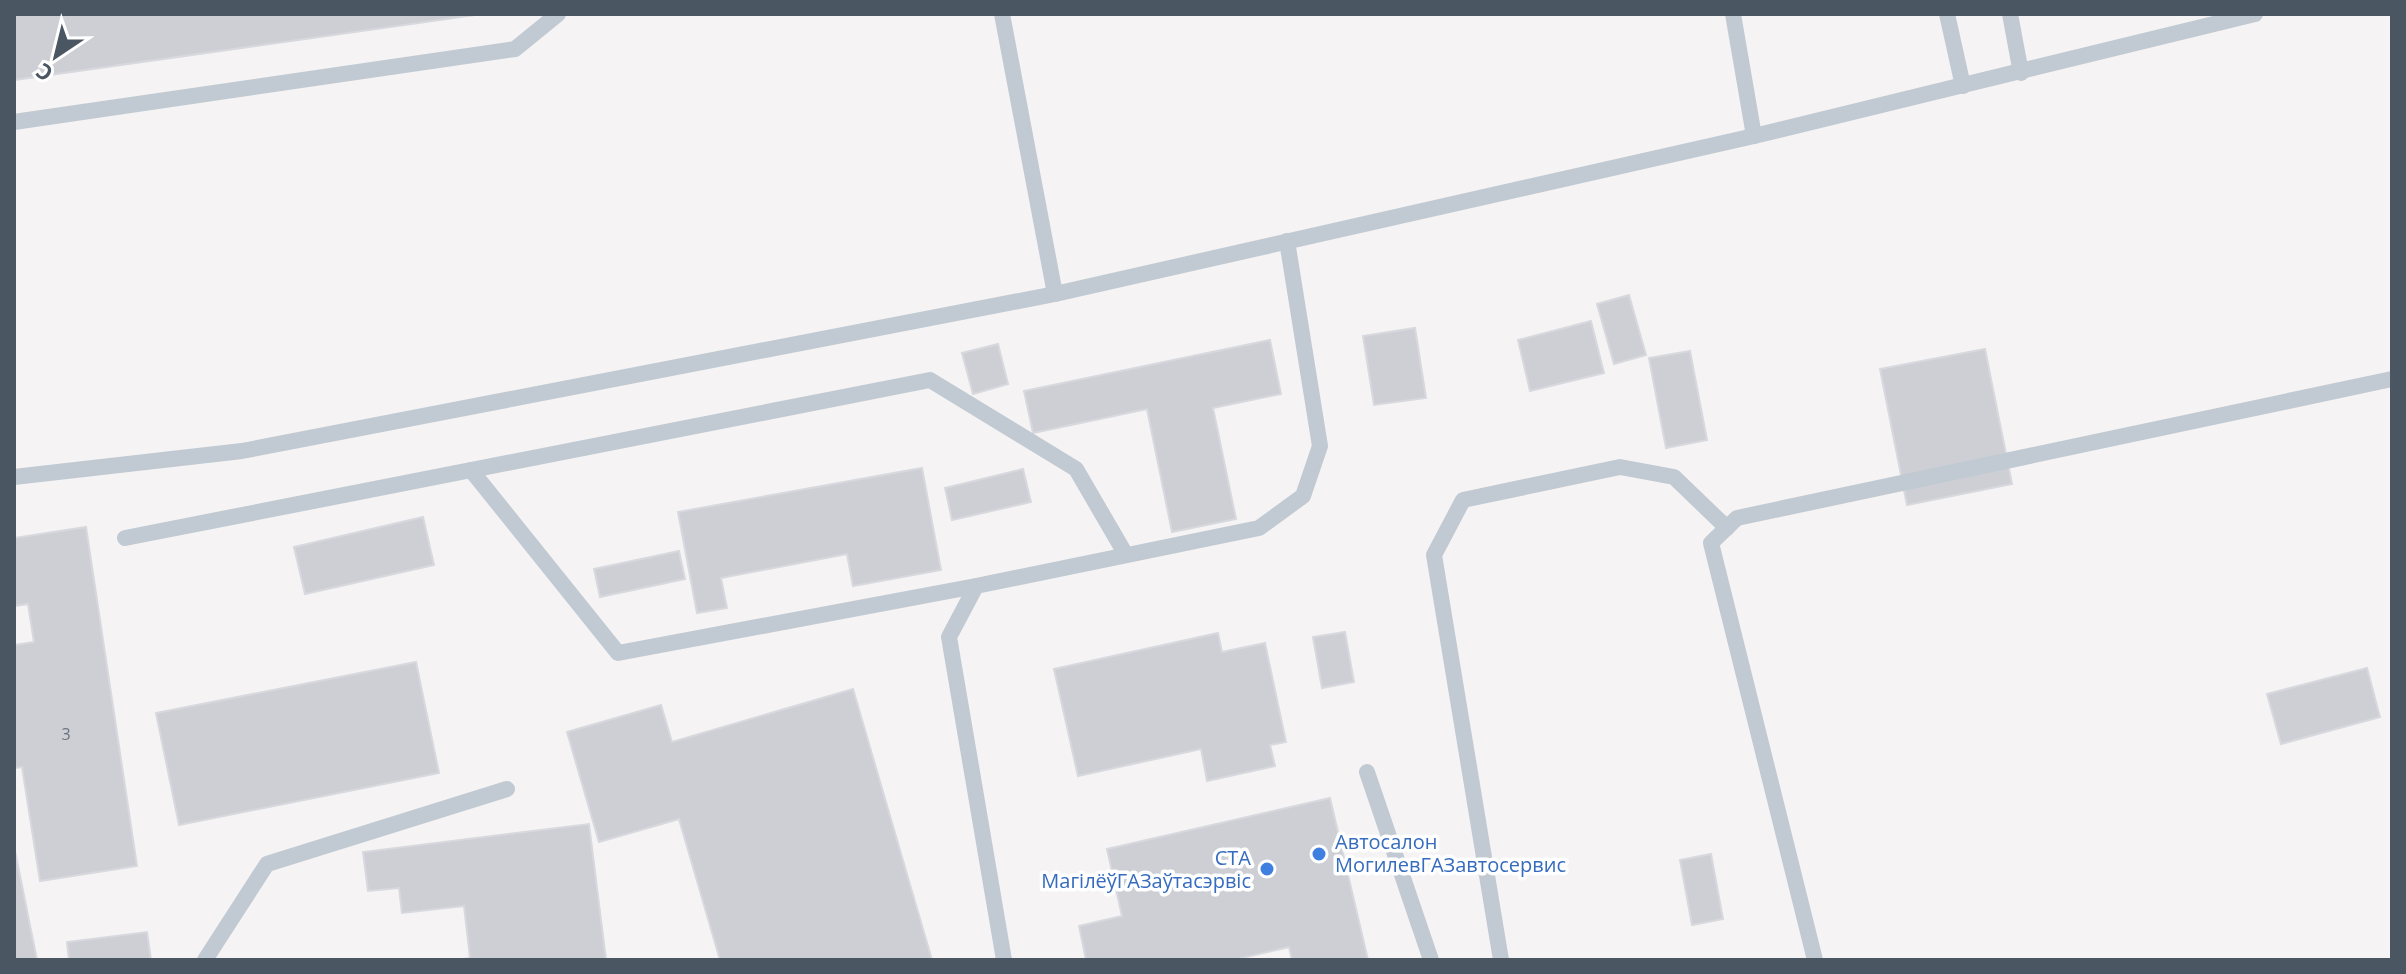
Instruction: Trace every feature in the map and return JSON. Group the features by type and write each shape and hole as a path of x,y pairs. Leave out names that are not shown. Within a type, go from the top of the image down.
{"lane":[{"path":"14,122 515,49 558,14"},
{"path":"1002,14 1055,294"},
{"path":"1733,14 1754,136"},
{"path":"1947,14 1963,86"},
{"path":"2010,14 2021,73"},
{"path":"2188,14 2199,29"},
{"path":"14,477 242,451 1055,294 1754,136 2255,14"},
{"path":"471,470 618,653 976,586 1259,528 1303,496 1320,446 1287,241"},
{"path":"1815,960 1711,543 1737,518 2392,379"},
{"path":"125,538 930,380 1076,469 1126,555"},
{"path":"1501,960 1434,555 1463,500 1620,467 1674,477 1727,528"},
{"path":"976,586 949,637 1004,960"},
{"path":"1367,772 1431,960"},
{"path":"205,960 267,864 507,789"}],"building":[{"path":"14,14 482,14 14,80"},
{"path":"1629,295 1646,355 1614,364 1597,304"},
{"path":"1591,321 1604,373 1530,391 1518,340"},
{"path":"1415,328 1426,398 1374,405 1363,336"},
{"path":"1270,340 1281,394 1213,408 1236,519 1172,532 1147,409 1033,433 1024,391"},
{"path":"998,344 1008,384 973,394 962,353"},
{"path":"1985,349 2012,484 1907,505 1880,369"},
{"path":"1690,351 1707,440 1666,448 1649,358"},
{"path":"922,468 941,570 853,586 847,554 721,578 727,608 697,613 678,512"},
{"path":"1023,469 1031,502 952,520 945,488"},
{"path":"423,517 434,565 305,594 294,547"},
{"path":"86,527 137,866 40,881 22,767 14,768 14,645 34,642 28,604 14,606 14,538"},
{"path":"679,551 685,579 600,597 594,569"},
{"path":"1345,632 1354,682 1322,688 1313,637"},
{"path":"1218,633 1222,652 1265,643 1286,742 1270,745 1275,766 1207,781 1201,749 1078,776 1054,669"},
{"path":"416,662 439,773 179,825 156,713"},
{"path":"2367,668 2380,717 2281,744 2267,694"},
{"path":"853,689 932,960 720,960 679,819 599,842 567,732 661,705 672,742"},
{"path":"1330,798 1368,960 1292,960 1289,947 1233,960 1086,960 1079,926 1122,916 1107,849"},
{"path":"589,824 606,960 458,960 470,958 464,906 402,913 399,888 368,891 363,852"},
{"path":"14,846 37,960 14,960"},
{"path":"1711,854 1723,919 1692,925 1680,860"},
{"path":"147,932 151,960 69,960 67,942"}],"place":[{"name":"Автосалон МогилевГАЗавтосервис","path":"1319,854"},
{"name":"СТА МагілёўГАЗаўтасэрвіс","path":"1267,869"}]}
